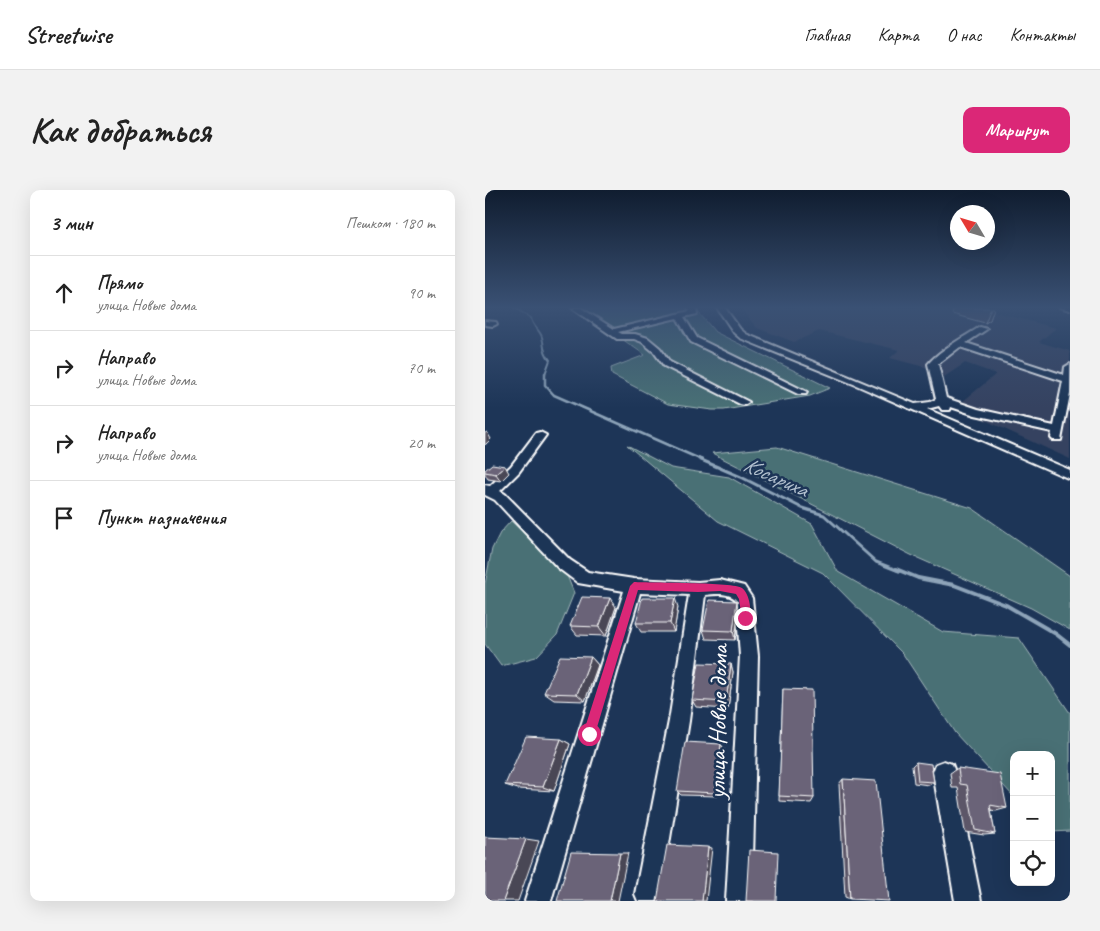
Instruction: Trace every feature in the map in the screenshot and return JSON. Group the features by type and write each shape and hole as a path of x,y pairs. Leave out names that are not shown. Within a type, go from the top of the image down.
{"street":[{"path":"646,341 657,350 667,364 745,402"},
{"path":"696,341 803,392"},
{"path":"756,341 859,383 1070,475"},
{"path":"958,426 941,400 933,364 964,341"},
{"path":"959,344 1067,379"},
{"path":"941,400 975,412 1058,434 1070,367"},
{"path":"913,408 933,405 941,400"},
{"path":"488,490 515,469 539,435"},
{"name":"улица Новые дома","path":"488,490 501,497 564,564 584,578 634,586 698,589 720,587 739,591 744,598 749,656 739,901"},
{"path":"538,901 634,586"},
{"path":"648,894 679,721 698,589"},
{"path":"944,772 968,901"}],"shaded area":[{"path":"862,341 1040,341 1070,351 1070,459 956,407 996,374 965,363 944,377 929,376 928,368 890,358 899,350"}],"green space":[{"path":"625,341 734,341 830,388 810,396 724,410 668,404 612,375 611,368 645,355"},
{"path":"627,445 671,468 729,477 812,524 838,572 943,632 1019,638 1070,713 1070,831 1055,832 1055,751 1010,751 1010,793 955,733 903,654 823,573 718,521"},
{"path":"777,447 972,508 1070,576 1070,630 1031,608 911,555 712,453"},
{"path":"511,521 566,573 574,593 557,635 536,657 501,666 485,644 485,584 492,549 500,533"}],"building":[{"path":"492,464 505,466 496,474 485,472"},
{"path":"582,597 610,598 599,627 570,626"},
{"path":"642,598 675,598 670,623 636,623"},
{"path":"709,600 737,601 733,631 703,630"},
{"path":"560,656 591,657 577,694 544,693"},
{"path":"699,663 731,664 726,702 692,700"},
{"path":"783,689 812,690 814,798 779,796"},
{"path":"526,737 561,739 543,787 505,785"},
{"path":"685,742 721,744 715,793 677,791"},
{"path":"916,762 931,764 934,782 918,781"},
{"path":"958,768 1000,774 1007,808 990,805 995,834 975,830 967,785 960,784"},
{"path":"843,779 876,781 889,901 850,899"},
{"path":"485,837 526,839 503,901 485,901"},
{"path":"667,845 708,847 702,901 657,901"},
{"path":"749,850 778,852 776,901 746,901"},
{"path":"571,852 620,853 610,901 557,901"}],"waterway":[{"name":"Косариха","path":"543,341 545,352 550,360 545,374"},
{"name":"Косариха","path":"545,374 545,385 554,395 702,460"},
{"name":"Косариха","path":"699,459 741,477 802,508 824,515 876,562 899,571"},
{"name":"Косариха","path":"896,569 918,578 954,585 1006,605 1056,634 1070,645"}],"route":[{"path":"589,734 634,586 698,589 720,587 739,591 744,598 745,618"}]}
